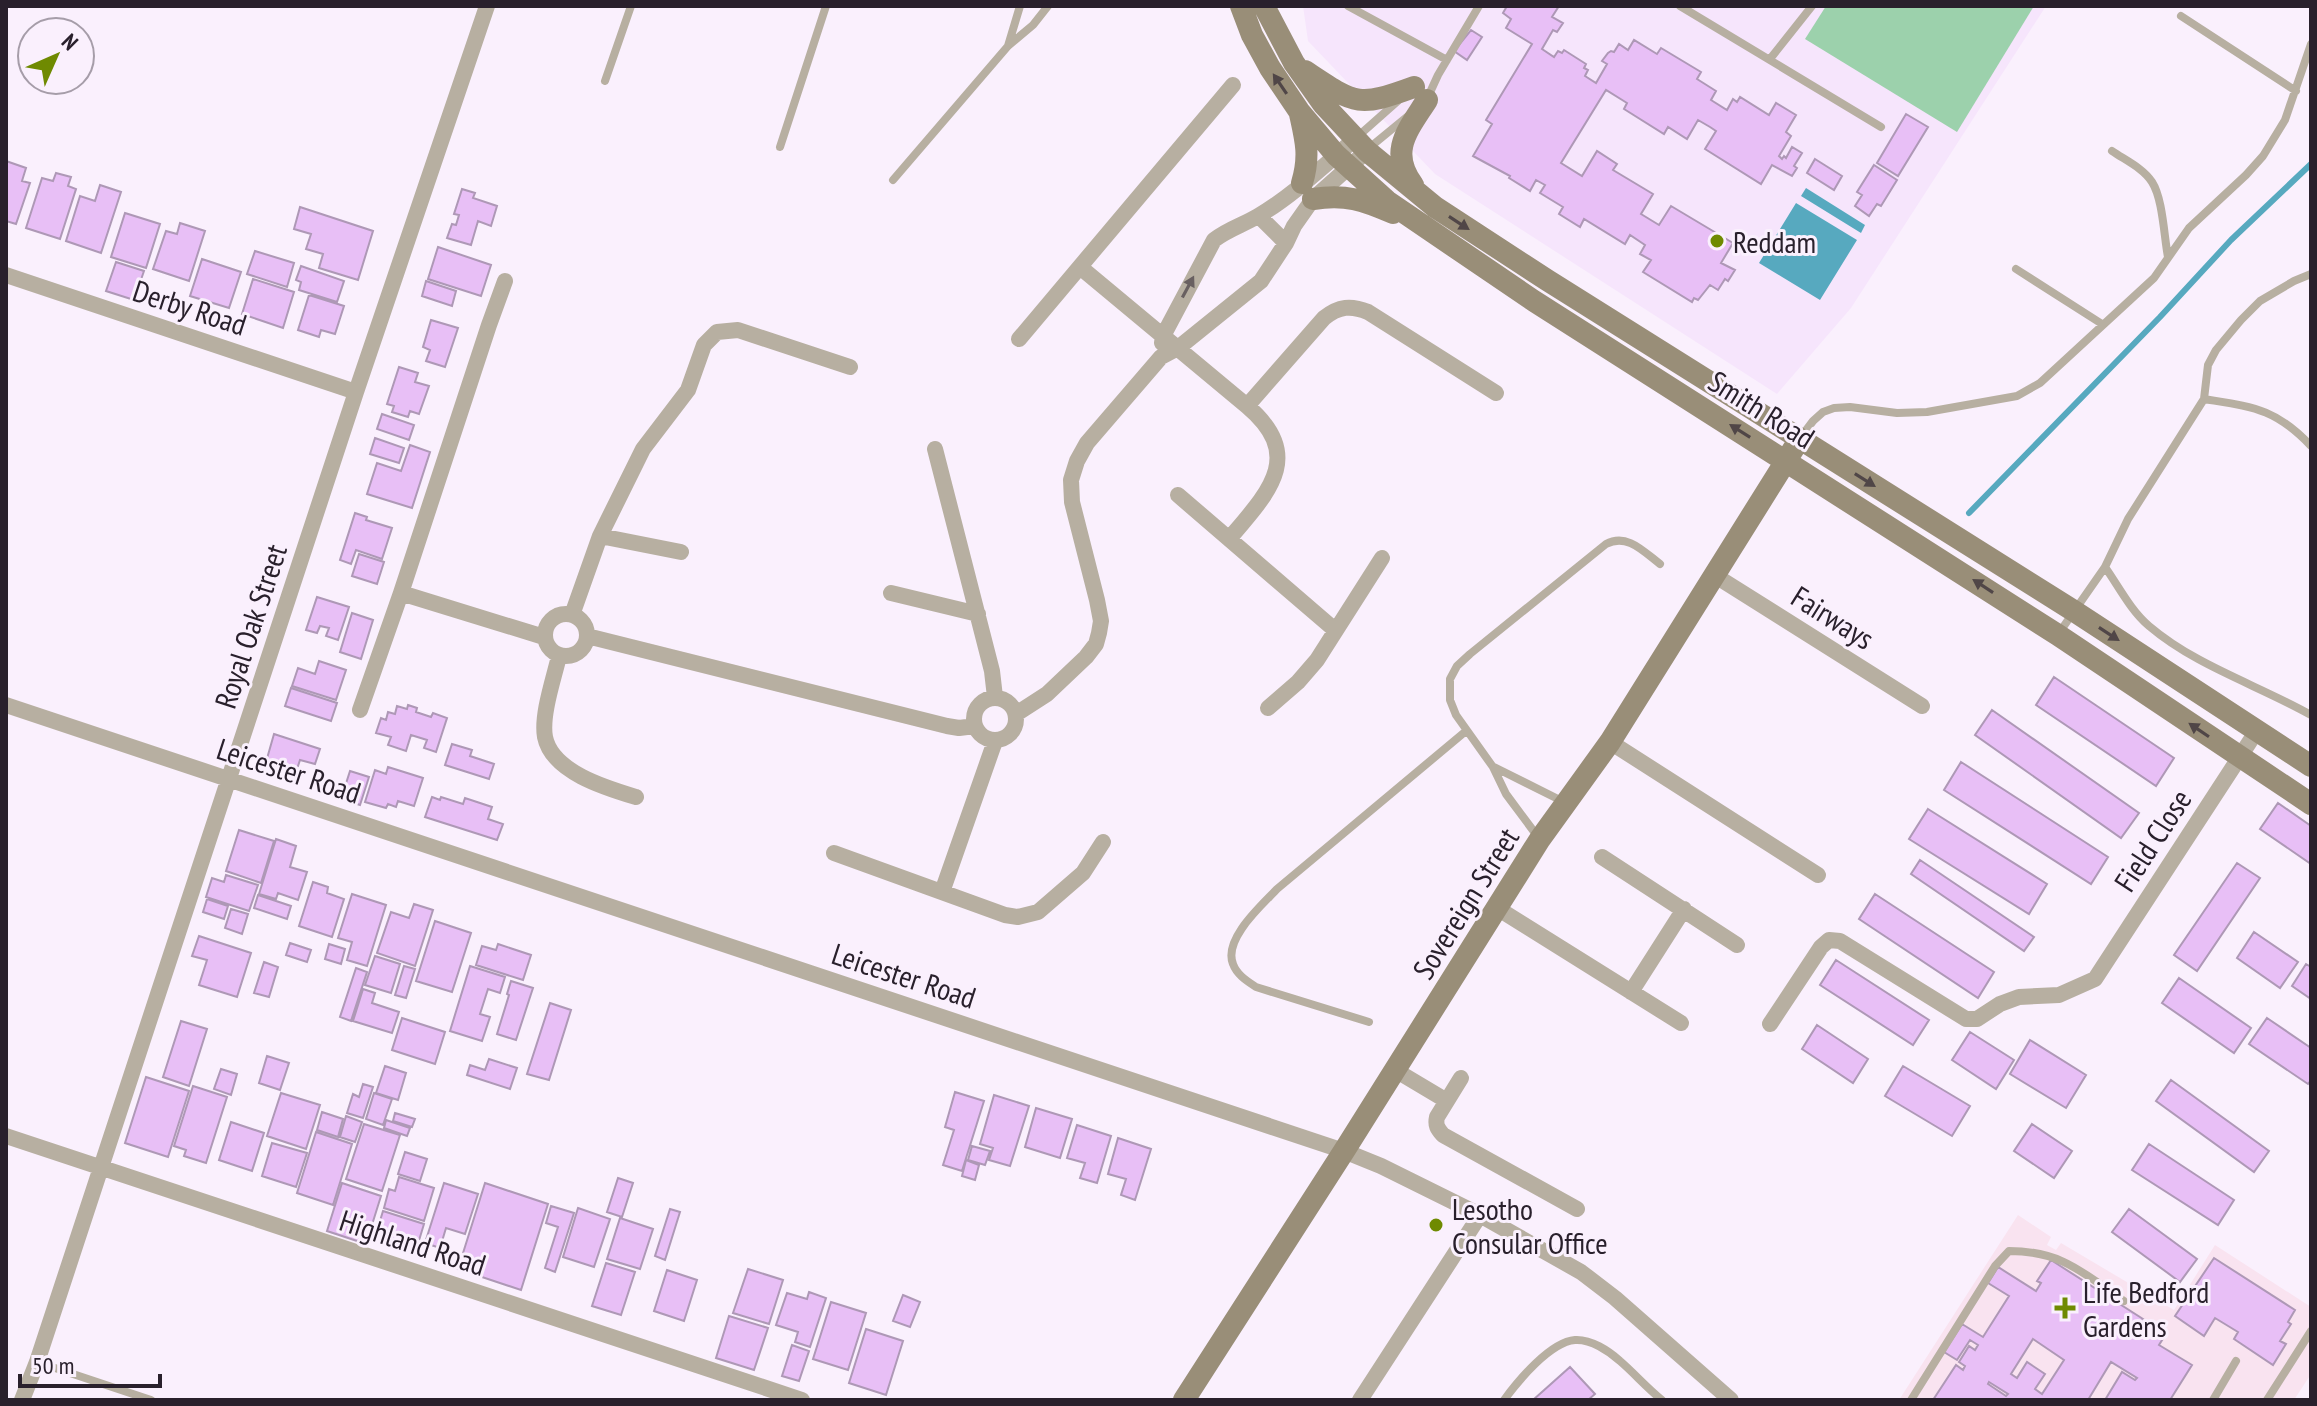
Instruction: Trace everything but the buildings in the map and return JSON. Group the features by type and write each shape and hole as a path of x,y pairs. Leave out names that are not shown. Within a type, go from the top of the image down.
{"main road":[{"name":"Smith Road","path":"1241,6 1270,68 1299,111 1342,161 1419,225 2058,635 2311,804"},
{"name":"Smith Road","path":"1264,6 1294,63 1323,104 1361,145 1422,197 1547,280 2074,611 2311,766"},
{"path":"1294,63 1347,97 1358,100 1371,101 1420,93 1400,148 1403,168 1422,197"},
{"path":"1299,111 1308,149 1308,191 1367,202 1419,225"},
{"name":"Sovereign Street","path":"1184,1400 1540,839 1610,742 1799,439"}],"street":[{"name":"Royal Oak Street","path":"22,1400 487,6"},
{"path":"1019,339 1233,85"},
{"path":"1161,357 1163,336 1214,240 1224,232 1308,191 1361,145"},
{"path":"1016,714 1047,694 1096,644 1101,621 1072,502 1071,480 1087,443 1161,357 1178,348 1252,291 1272,267 1286,243 1308,191"},
{"path":"1259,216 1286,243"},
{"path":"1080,267 1267,426 1276,443 1278,459 1271,486 1229,539"},
{"name":"Derby Road","path":"6,275 356,392"},
{"path":"360,710 505,281"},
{"path":"1247,406 1324,318 1334,310 1345,307 1368,312 1496,393"},
{"path":"572,615 600,536 643,449 688,390 704,345 717,332 738,330 850,367"},
{"path":"935,449 992,671 995,697"},
{"path":"1178,495 1335,630"},
{"path":"600,536 681,552"},
{"path":"1268,708 1308,671 1382,558"},
{"name":"Fairways","path":"1714,575 1922,706"},
{"path":"401,593 544,637 552,652 559,656 569,657 578,653 585,646 587,636 584,623 564,614 549,621 544,637"},
{"path":"891,593 978,614"},
{"path":"587,636 947,726 975,726"},
{"path":"559,656 546,717 544,734 548,747 567,767 582,776 603,787 636,797"},
{"path":"995,697 1012,705 1017,724 1005,739 995,741 979,734 974,716 977,707 995,697"},
{"name":"Leicester Road","path":"6,705 1344,1151 1480,1215 1598,1284 1731,1400"},
{"name":"Field Close","path":"1770,1024 1821,947 1829,940 1840,941 1966,1019 1977,1019 2000,1004 2019,997 2059,995 2095,979 2256,732"},
{"path":"942,892 995,741"},
{"path":"1610,742 1818,875"},
{"path":"834,853 1018,917 1038,912 1083,873 1103,842"},
{"path":"1602,857 1737,945"},
{"path":"1497,908 1681,1023"},
{"path":"1631,992 1684,909"},
{"path":"1395,1070 1447,1101"},
{"path":"1461,1078 1436,1123 1443,1135 1577,1209"},
{"name":"Highland Road","path":"6,1136 802,1400"},
{"path":"1360,1400 1480,1215"}],"lane":[{"path":"605,81 631,6"},
{"path":"780,147 826,6"},
{"path":"1008,46 1020,6"},
{"path":"893,180 1008,46 1033,25 1048,6"},
{"path":"1348,6 1447,60"},
{"path":"1361,145 1438,75 1479,6"},
{"path":"1680,6 1881,127"},
{"path":"1770,59 1812,6"},
{"path":"2181,16 2296,91"},
{"path":"1799,439 1823,412 1834,408 1915,413 2017,396 2033,388 2154,278 2189,228 2263,156 2281,130 2311,44"},
{"path":"1361,145 1438,75"},
{"path":"2112,151 2151,181 2157,193 2168,258"},
{"path":"2016,269 2102,324"},
{"path":"2058,635 2105,567 2128,519 2204,399 2208,365 2216,350 2260,301 2311,274"},
{"path":"2204,399 2275,415 2311,446"},
{"path":"1540,839 1506,794 1493,767 1456,715 1448,687 1453,672 1470,654 1596,550 1614,540 1629,542 1660,564"},
{"path":"2105,567 2136,613 2150,627 2201,661 2311,715"},
{"path":"1369,1022 1256,987 1242,978 1233,964 1232,950 1238,934 1277,889 1466,731"},
{"path":"1493,767 1566,803"},
{"path":"1911,1400 1995,1266 2009,1251 2054,1256 2124,1301"},
{"path":"2267,1400 2311,1331"},
{"path":"1504,1400 1524,1373 1553,1349 1575,1340 1595,1344 1618,1359 1662,1400"},
{"path":"2213,1400 2236,1361"},
{"path":"37,1362 151,1400"}],"shaded area":[{"name":"Reddam","path":"1303,6 2046,6 1851,308 1777,394 1435,174 1308,41"},
{"name":"Life Bedford Gardens","path":"2018,1215 2051,1237 2047,1245 2056,1250 2061,1243 2174,1310 2215,1245 2311,1307 2311,1374 2294,1400 1899,1400"}],"green space":[{"path":"1826,6 2034,6 1957,132 1805,39"}],"water":[{"path":"1806,188 1865,225 1861,233 1801,196"},
{"path":"1796,203 1857,240 1820,300 1759,263"}],"waterway":[{"path":"1969,513 2231,240 2311,164"}],"place":[{"name":"Reddam","path":"1717,241"},
{"name":"Lesotho Consular Office","path":"1436,1225"},
{"name":"Life Bedford Gardens","path":"2065,1308"}]}
